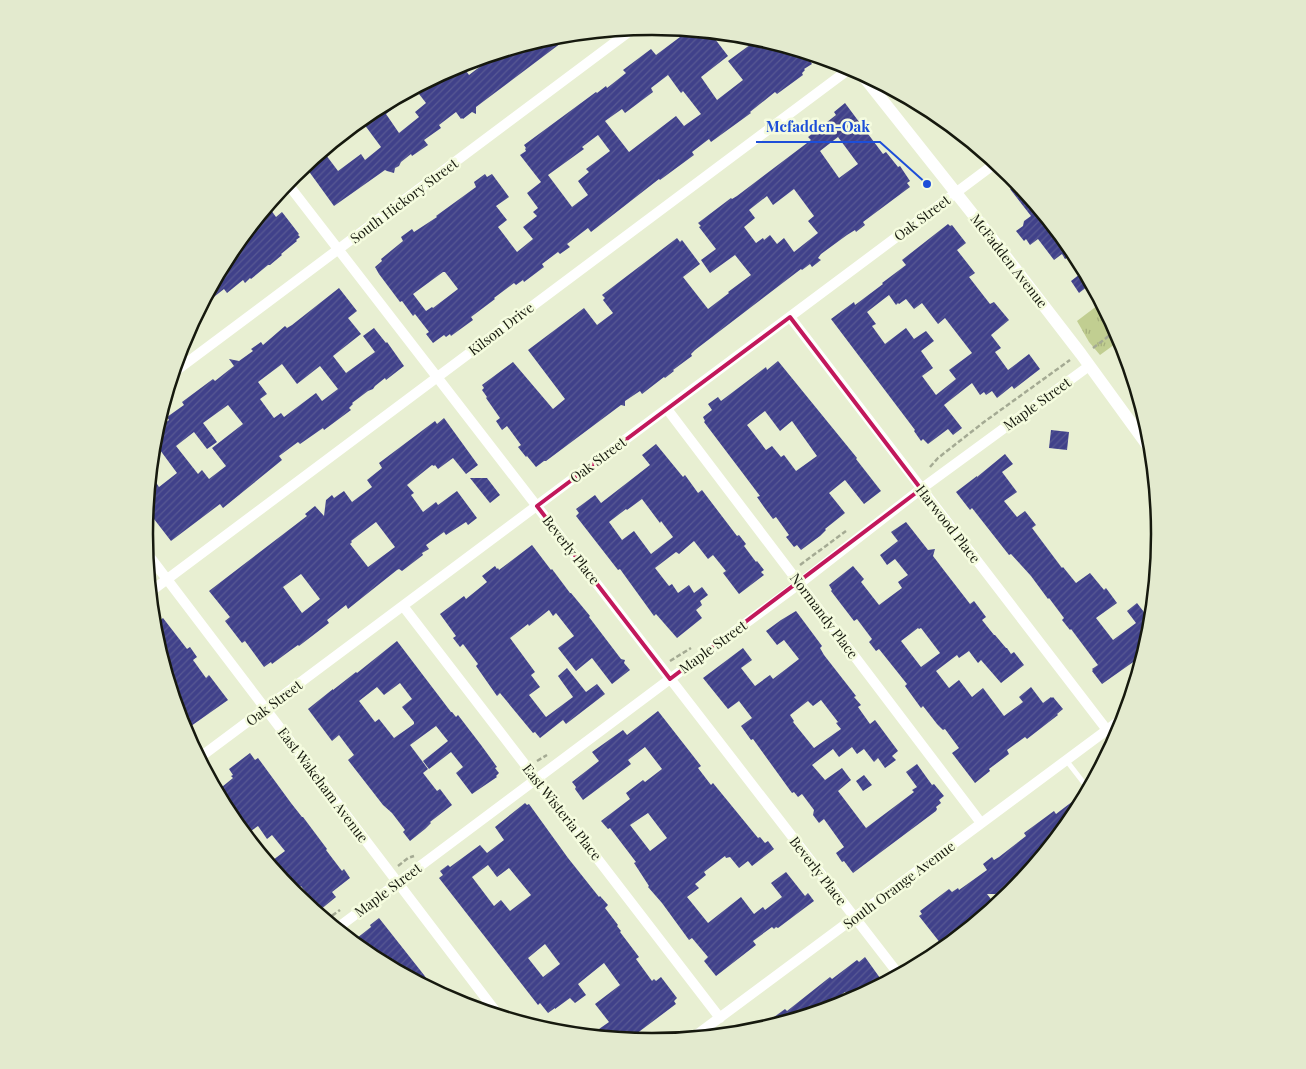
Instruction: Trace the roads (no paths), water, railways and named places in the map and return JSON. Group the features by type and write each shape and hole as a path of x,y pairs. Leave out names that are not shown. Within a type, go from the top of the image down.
{"street":[{"name":"South Hickory Street","path":"183,365 623,36"},
{"name":"Kilson Drive","path":"157,587 844,73"},
{"name":"McFadden Avenue","path":"871,85 1089,366 1141,430"},
{"name":"Oak Street","path":"205,754 990,167"},
{"name":"Beverly Place","path":"292,189 896,971"},
{"name":"Harwood Place","path":"790,317 1107,730"},
{"name":"Maple Street","path":"342,925 799,584 921,489 1089,366"},
{"name":"Normandy Place","path":"667,409 981,824"},
{"name":"East Wakeham Avenue","path":"155,564 493,1007"},
{"name":"East Wisteria Place","path":"403,606 720,1018"},
{"name":"South Orange Avenue","path":"701,1032 1115,724"}],"lane":[{"path":"1066,760 1085,785"}],"place":[{"name":"Mcfadden-Oak","path":"927,184"}]}
